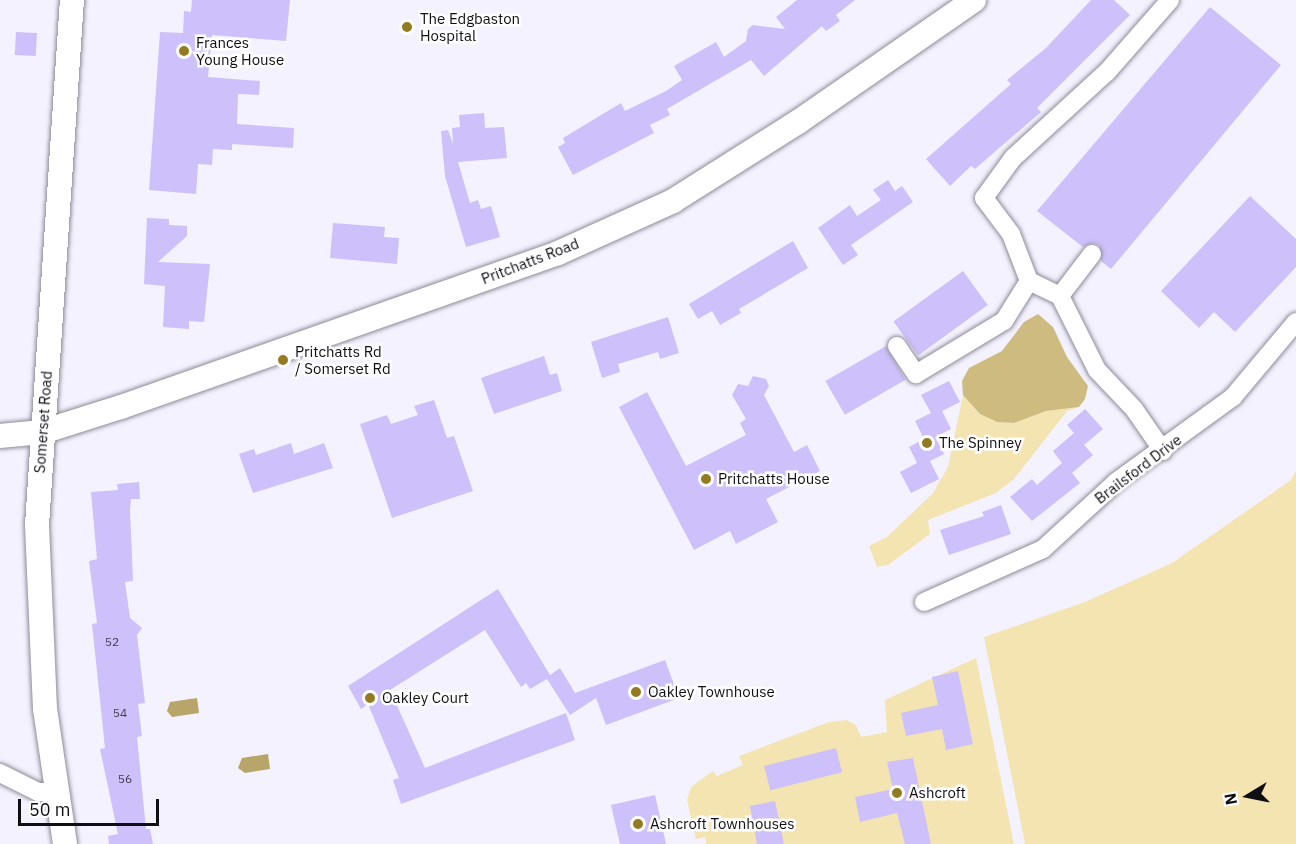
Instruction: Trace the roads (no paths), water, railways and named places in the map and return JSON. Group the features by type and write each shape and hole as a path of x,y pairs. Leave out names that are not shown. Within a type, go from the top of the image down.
{"street":[{"name":"Somerset Road","path":"66,844 45,709 37,525 72,0"},
{"name":"Pritchatts Road","path":"0,436 42,432 558,253 673,201 798,122 974,0"},
{"path":"1163,451 1134,410 1097,370 1060,296 1029,281 1011,234 984,198 1013,158 1100,79 1170,0"},
{"path":"1060,296 1092,254"},
{"path":"897,346 916,374 1005,321 1029,281"},
{"name":"Brailsford Drive","path":"924,602 1043,549 1116,482 1163,451 1233,397 1296,321"},
{"path":"0,773 38,792 57,792"}],"place":[{"name":"The Edgbaston Hospital","path":"407,27"},
{"name":"Frances Young House","path":"184,51"},
{"name":"Pritchatts Rd / Somerset Rd","path":"283,360"},
{"name":"The Spinney","path":"927,443"},
{"name":"Pritchatts House","path":"706,479"},
{"name":"Oakley Townhouse","path":"636,692"},
{"name":"Oakley Court","path":"370,698"},
{"name":"Ashcroft","path":"897,793"},
{"name":"Ashcroft Townhouses","path":"638,824"}]}
